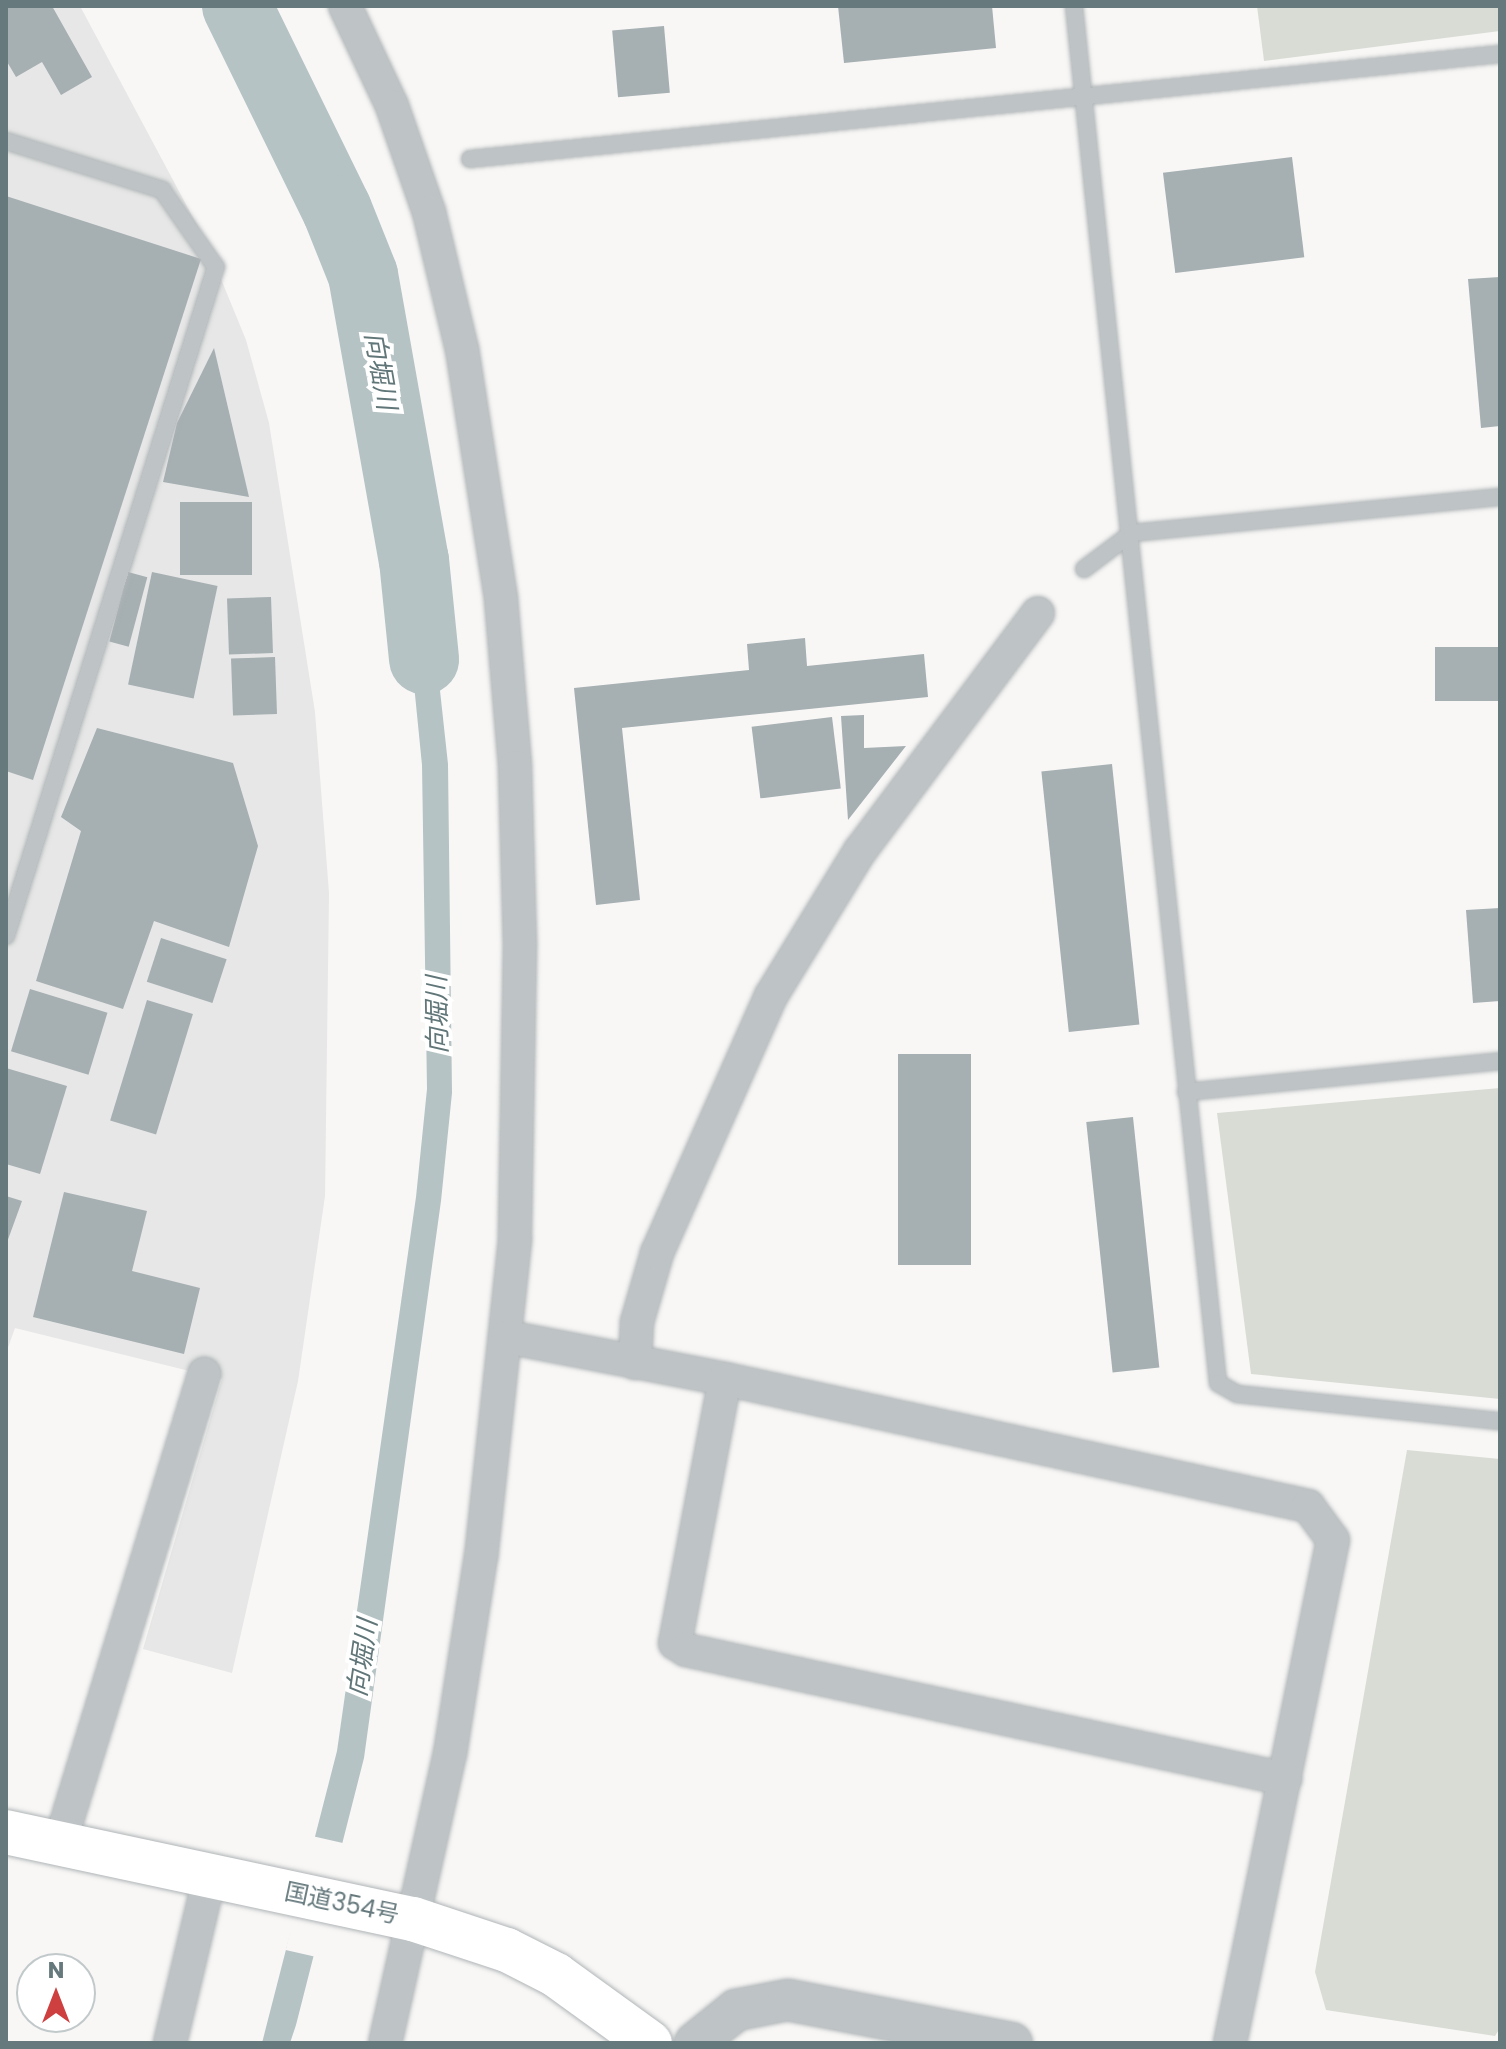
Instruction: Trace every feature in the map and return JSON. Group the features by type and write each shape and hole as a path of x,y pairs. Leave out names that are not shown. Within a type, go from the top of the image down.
{"highway":[{"name":"国道354号","path":"6,1832 396,1914 507,1950 556,1975 650,2043"}],"street":[{"path":"345,6 392,106 429,212 462,349 501,599 515,767 520,943 515,1240 507,1337 450,1753 396,1914 385,2043"},
{"path":"635,1363 637,1322 657,1253 771,996 860,851 1038,613"},
{"path":"507,1337 725,1379 1308,1506 1333,1540 1230,2043"},
{"path":"60,1843 204,1374"},
{"path":"725,1379 675,1643 686,1650 1285,1779"},
{"path":"170,2043 223,1878"},
{"path":"695,2043 736,2010 788,2000 1012,2043"}],"lane":[{"path":"1074,6 1132,533 1186,1092 1218,1383 1237,1394 1500,1421"},
{"path":"470,159 1500,54"},
{"path":"6,141 162,190 216,267 6,936"},
{"path":"1084,569 1132,533 1500,497"},
{"path":"1186,1092 1500,1061"}],"shaded area":[{"path":"6,6 80,6 205,240 246,340 269,423 315,712 329,893 325,1196 298,1381 232,1673 143,1649 222,1379 15,1328 6,1353"},
{"path":"1257,6 1500,6 1500,31 1264,61"},
{"path":"1500,1088 1500,1399 1251,1374 1217,1113"},
{"path":"1407,1450 1500,1459 1500,2028 1495,2036 1326,2010 1315,1972"}],"water":[{"path":"426,562 448,764 452,1093 441,1201 364,1758 290,2043 262,2043 337,1751 416,1197 427,1089 422,765 402,564"}],"pier":[{"path":"312,1836 346,1844 320,1958 286,1950"}],"building":[{"path":"6,6 52,6 92,77 61,95 42,62 16,77 6,60"},
{"path":"838,6 992,6 996,48 844,63"},
{"path":"664,26 670,93 618,97 612,31"},
{"path":"1292,157 1304,257 1175,273 1163,173"},
{"path":"6,196 201,259 33,780 6,771"},
{"path":"1500,277 1500,426 1481,428 1468,279"},
{"path":"214,348 249,497 163,482 177,423"},
{"path":"180,502 252,502 252,575 180,575"},
{"path":"128,572 147,577 129,647 109,642"},
{"path":"152,572 218,586 194,698 128,684"},
{"path":"271,597 273,653 229,655 227,599"},
{"path":"805,638 807,666 924,654 928,697 622,728 640,900 596,905 574,688 749,670 747,644"},
{"path":"1435,647 1500,647 1500,701 1435,701"},
{"path":"275,657 277,714 233,716 231,659"},
{"path":"864,715 864,748 906,746 848,820 841,716"},
{"path":"832,717 841,788 760,798 752,727"},
{"path":"97,728 233,763 258,846 229,947 154,921 123,1009 36,981 81,831 61,817"},
{"path":"1112,764 1139,1025 1069,1032 1041,771"},
{"path":"1500,908 1500,1001 1473,1003 1466,910"},
{"path":"161,938 227,959 212,1003 147,982"},
{"path":"30,989 107,1013 88,1075 11,1051"},
{"path":"147,1000 193,1014 156,1135 110,1120"},
{"path":"898,1054 971,1054 971,1265 898,1265"},
{"path":"6,1068 67,1086 40,1174 6,1164"},
{"path":"1133,1117 1159,1368 1113,1373 1086,1122"},
{"path":"64,1192 147,1211 132,1271 200,1288 184,1354 33,1317"},
{"path":"6,1196 22,1201 6,1245"}],"waterway":[{"name":"向堀川","path":"237,6 337,210 363,275 414,560 424,659"}]}
